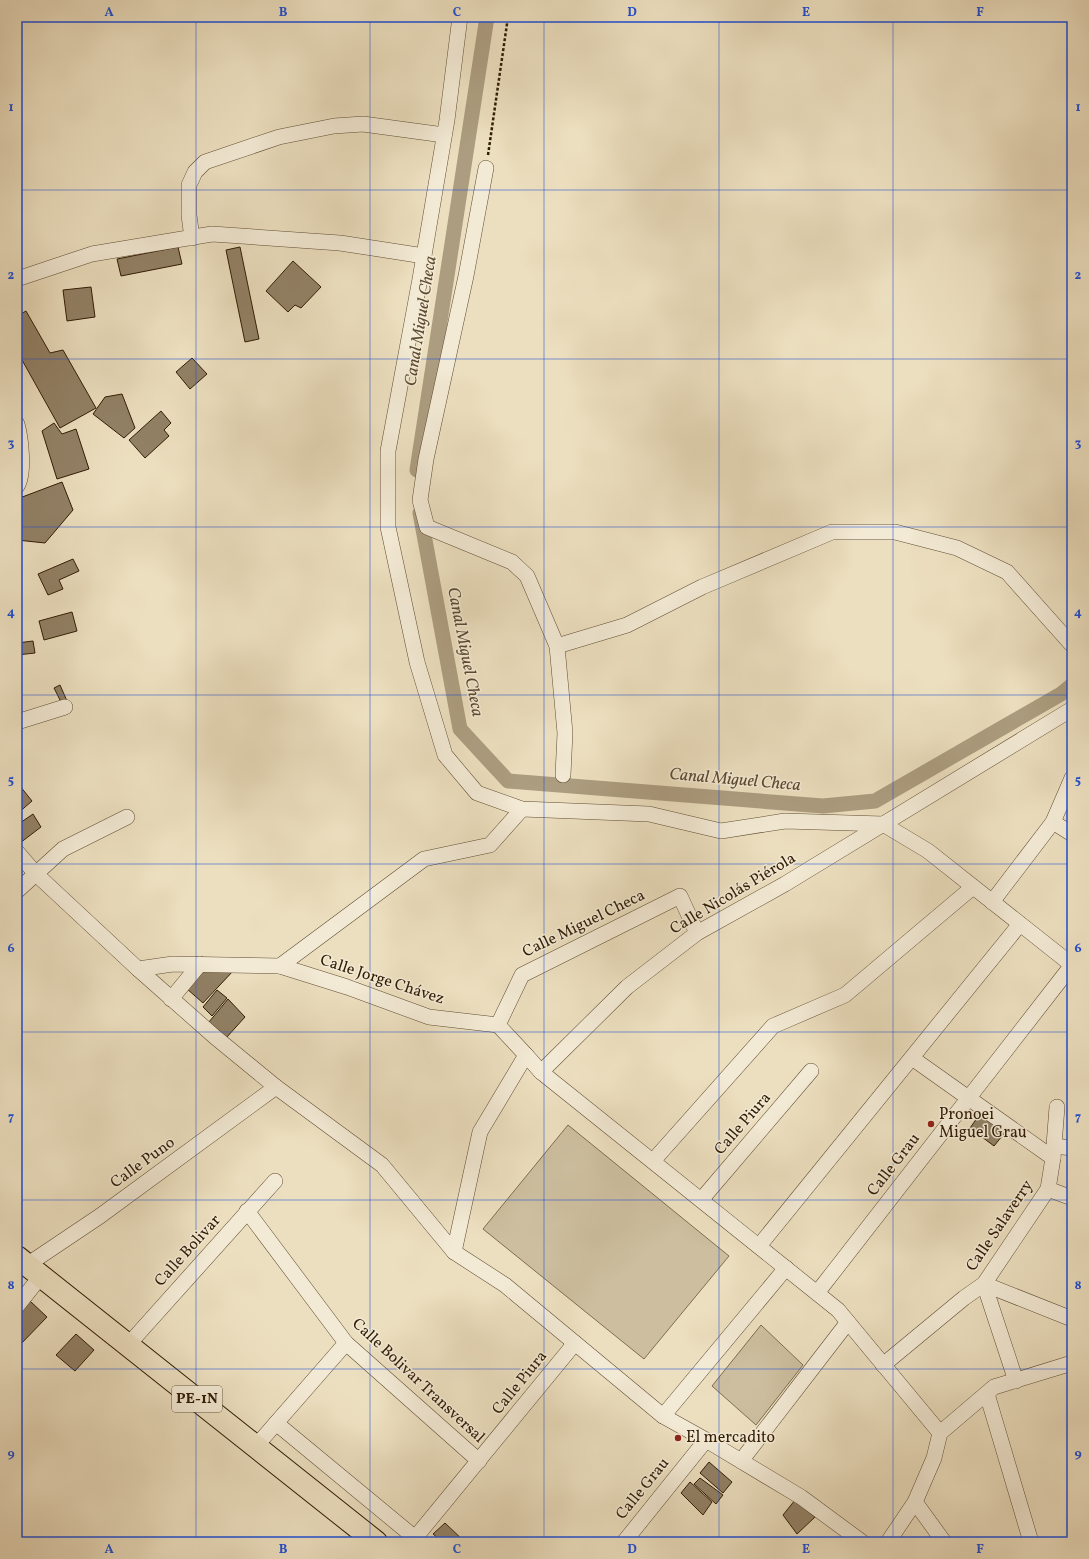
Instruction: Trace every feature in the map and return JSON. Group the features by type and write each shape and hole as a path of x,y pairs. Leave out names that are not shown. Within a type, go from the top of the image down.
{"highway":[{"name":"PE-1N","path":"28,1266 376,1542"}],"street":[{"path":"460,17 444,135 424,256 388,451 388,527 417,662 445,755 477,793 522,809 649,814 721,831 785,821 883,824 928,851 1072,965"},
{"path":"192,238 189,215 189,185 195,172 205,162 279,137 334,126 363,124 444,135"},
{"path":"486,168 466,276 426,459 420,500 427,527 512,562 527,576 557,646 565,733 563,775"},
{"path":"17,279 92,254 212,234 340,243 424,256"},
{"path":"17,424 22,474 17,486"},
{"path":"557,646 627,626 702,587 832,532 895,532 957,548 1007,572 1071,643"},
{"path":"17,722 65,707"},
{"name":"Calle Nicolás Piérola","path":"541,1072 627,987 697,933 785,884 1072,709"},
{"path":"992,902 1053,822 1072,778"},
{"path":"280,966 424,859 490,845 522,809"},
{"path":"17,891 63,850 127,817"},
{"path":"1053,822 1072,834"},
{"path":"17,852 36,874 167,996 276,1087 382,1165 454,1252 505,1285 663,1416 706,1440 801,1498 862,1542"},
{"path":"653,1161 774,1026 845,995 973,887"},
{"name":"Calle Miguel Checa","path":"498,1024 522,975 680,896 697,933"},
{"path":"759,1246 1020,924"},
{"path":"167,996 161,977 167,966 173,964"},
{"name":"Calle Jorge Chávez","path":"138,969 173,964 280,966 354,989 428,1017 498,1024"},
{"path":"167,996 200,964"},
{"name":"Calle Grau","path":"817,1293 1072,965"},
{"path":"498,1024 541,1072 838,1310 940,1433"},
{"path":"454,1252 480,1132 526,1055"},
{"path":"912,1058 969,1098 1054,1152 1072,1148"},
{"name":"Calle Piura","path":"701,1200 811,1071"},
{"name":"Calle Puno","path":"17,1306 28,1266 100,1216 276,1087"},
{"name":"Calle Salaverry","path":"883,1365 964,1298 984,1284 1048,1189 1054,1152 1058,1107"},
{"name":"Calle Bolivar","path":"128,1345 275,1181"},
{"path":"1048,1189 1072,1198"},
{"name":"Calle Bolivar Transversal","path":"247,1211 346,1343 479,1461"},
{"path":"663,1416 786,1268"},
{"path":"984,1284 1072,1319"},
{"path":"984,1284 1016,1381"},
{"path":"741,1461 848,1322"},
{"path":"256,1446 346,1343"},
{"name":"Calle Piura","path":"418,1540 479,1461 575,1343"},
{"path":"888,1542 915,1502 934,1458 940,1433 994,1387 1072,1364"},
{"path":"987,1394 1032,1542"},
{"path":"276,1423 418,1540"},
{"name":"Calle Grau","path":"624,1542 706,1440"},
{"path":"915,1502 944,1542"}],"path":[{"path":"486,168 508,17"}],"shaded area":[{"path":"568,1125 729,1256 644,1359 483,1229"},
{"path":"761,1325 803,1365 756,1425 712,1386"}],"building":[{"path":"178,247 182,264 121,276 117,259"},
{"path":"240,247 259,339 245,342 226,250"},
{"path":"293,261 321,287 301,308 295,305 288,312 266,291"},
{"path":"91,287 95,317 67,321 63,290"},
{"path":"26,311 50,353 63,350 96,408 60,428 17,351 17,316"},
{"path":"192,358 207,374 190,389 176,372"},
{"path":"122,394 135,428 124,438 93,414 105,397"},
{"path":"161,411 171,423 164,430 169,436 145,458 129,440"},
{"path":"54,423 62,434 76,429 89,469 57,479 42,431"},
{"path":"62,482 73,510 45,543 17,540 17,499"},
{"path":"73,559 79,571 59,580 63,589 48,595 38,574"},
{"path":"72,612 77,631 44,640 39,621"},
{"path":"33,641 35,653 17,655 17,643"},
{"path":"60,685 67,701 62,704 54,688"},
{"path":"20,786 32,801 17,814 17,789"},
{"path":"33,814 41,827 20,843 17,838 17,825"},
{"path":"206,968 234,970 203,1003 186,988"},
{"path":"217,990 227,998 212,1016 203,1007"},
{"path":"228,999 245,1017 226,1038 209,1022"},
{"path":"982,1111 1007,1130 994,1146 970,1128"},
{"path":"30,1301 47,1317 17,1348 17,1315"},
{"path":"76,1334 94,1350 75,1371 56,1355"},
{"path":"709,1462 732,1482 723,1493 700,1473"},
{"path":"700,1478 723,1495 716,1504 694,1484"},
{"path":"690,1482 712,1502 703,1515 681,1493"},
{"path":"795,1500 815,1517 797,1534 783,1515"},
{"path":"445,1523 465,1542 443,1542 433,1534"}],"waterway":[{"name":"Canal Miguel Checa","path":"417,470 487,17"},
{"name":"Canal Miguel Checa","path":"420,513 460,729 508,781 823,806 875,801 1061,694 1072,685"}],"place":[{"name":"Pronoei Miguel Grau","path":"931,1124"},
{"name":"El mercadito","path":"678,1438"}]}
